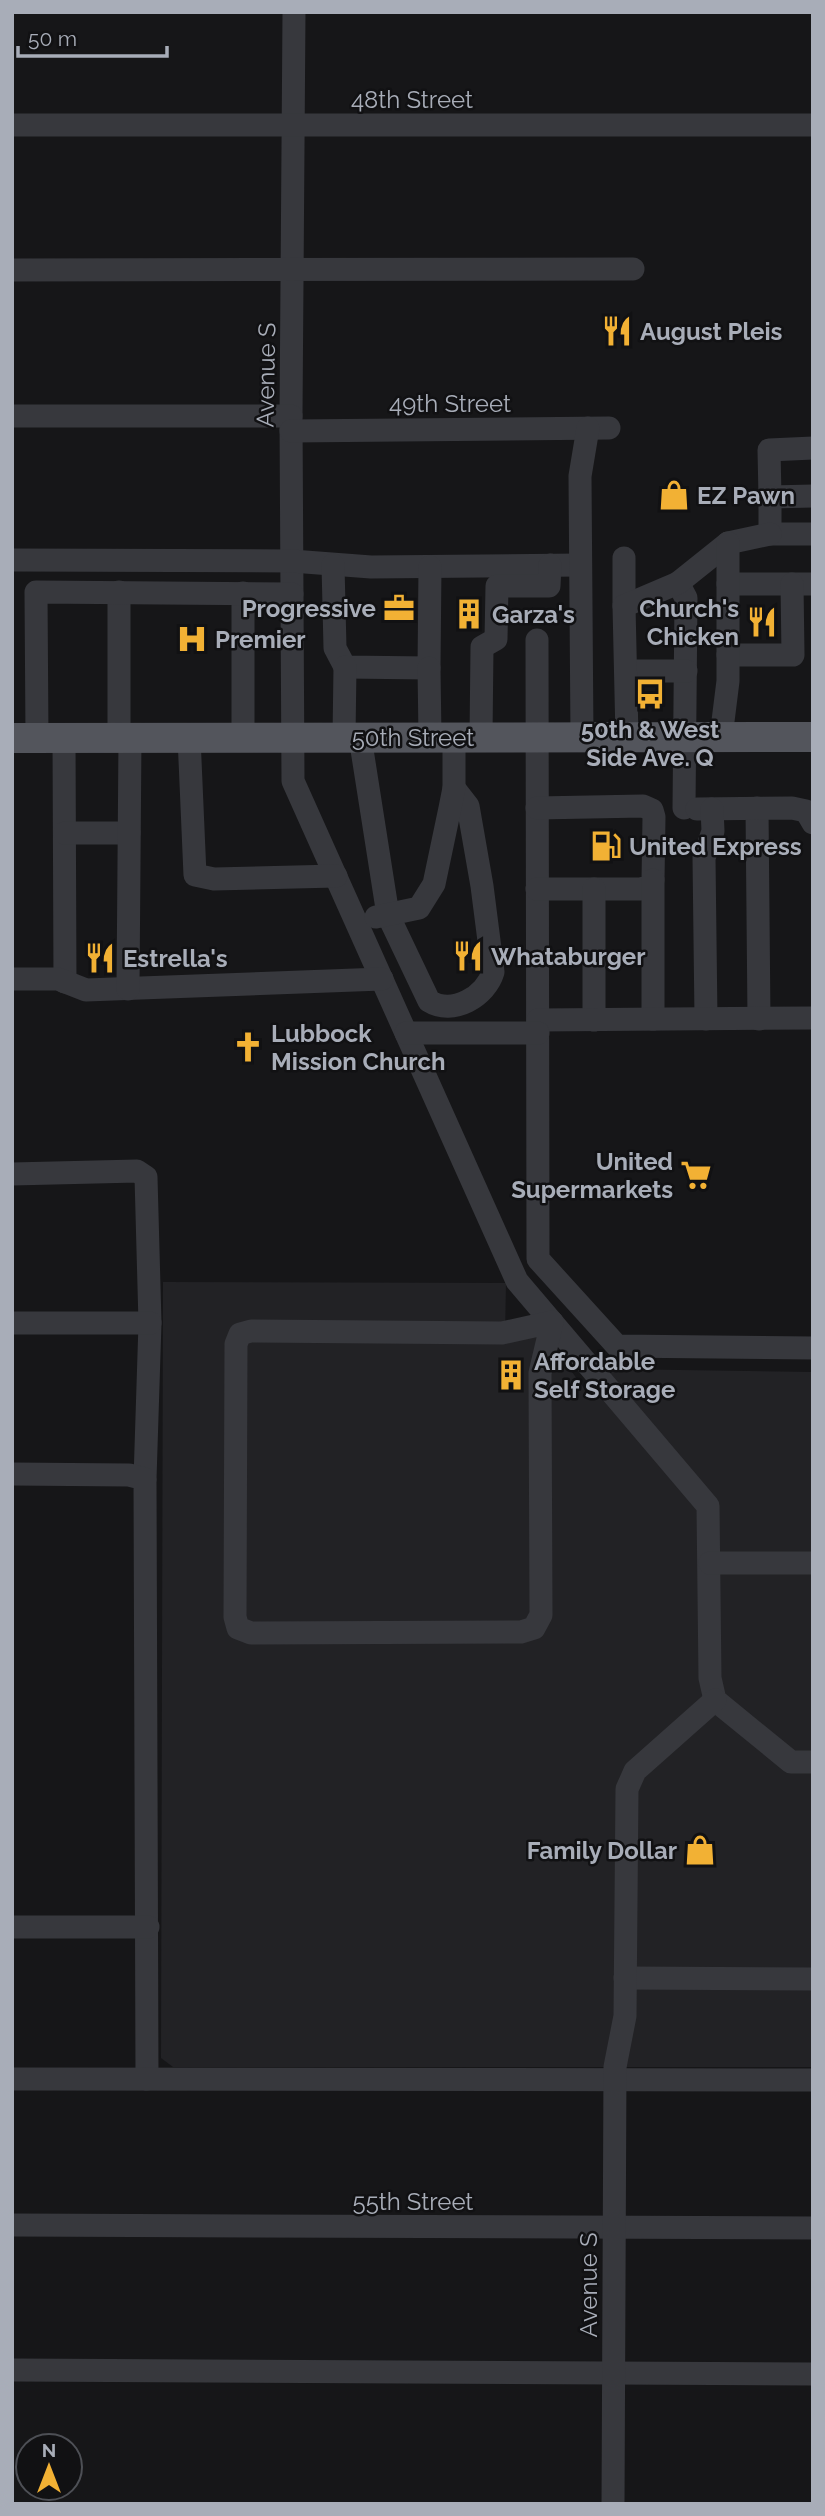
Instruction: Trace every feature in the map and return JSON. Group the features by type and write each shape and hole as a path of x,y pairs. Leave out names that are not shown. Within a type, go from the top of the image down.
{"main road":[{"name":"50th Street","path":"38,738 813,737"}],"street":[{"name":"Avenue S","path":"294,12 291,424 293,781 517,1281 708,1506 710,1678 715,1700 635,1770 627,1789 625,2016 615,2073 613,2504"},
{"name":"48th Street","path":"12,125 813,125"},
{"path":"12,270 634,269"},
{"name":"49th Street","path":"12,416 291,424 598,428 580,476 580,565"},
{"path":"770,534 769,450 813,448"},
{"path":"769,497 813,496"},
{"path":"624,606 678,583 728,544 770,534 813,534"},
{"path":"721,737 733,655 733,584 728,544"},
{"path":"624,558 627,737"},
{"path":"12,560 292,561 334,565 430,567 580,565 582,737"},
{"path":"334,565 335,648 345,667 352,737 388,915 429,1001 436,1006 445,1007 480,995 490,982 493,972 468,806 454,788"},
{"path":"474,566 497,586 549,586 550,565"},
{"path":"430,567 429,668 455,737"},
{"path":"678,583 686,598 684,808"},
{"path":"733,584 802,584 793,655 733,655"},
{"path":"356,921 419,908 434,884 454,788 455,737 482,647 496,639 497,586"},
{"path":"65,982 65,833 38,738 36,592 292,594"},
{"path":"119,592 129,833 128,989"},
{"path":"243,593 243,737"},
{"path":"537,640 538,1259 617,1346 813,1348"},
{"path":"345,667 429,668"},
{"path":"626,671 686,671"},
{"path":"189,737 195,875 214,879 336,876"},
{"path":"537,808 643,806 652,810 799,810 806,811 813,823"},
{"path":"757,808 759,1018"},
{"path":"706,1019 704,858 713,831 712,809"},
{"path":"652,810 653,1019"},
{"path":"65,833 129,833"},
{"path":"537,889 640,889 649,887 653,880"},
{"path":"594,889 594,1020"},
{"path":"12,979 58,979 86,990 382,979"},
{"path":"406,1033 538,1026 594,1020 813,1018"},
{"path":"12,1174 137,1171 146,1177 149,1323 145,1479 147,2078"},
{"path":"552,1322 540,1373 541,1615 534,1628 521,1632 251,1633 238,1628 234,1617 236,1344 240,1334 251,1331 502,1332 552,1322"},
{"path":"12,1323 149,1323"},
{"path":"12,1474 129,1475 145,1479"},
{"path":"710,1563 813,1563"},
{"path":"715,1700 791,1762 813,1762"},
{"path":"12,1927 148,1927"},
{"path":"625,1978 813,1979"},
{"path":"12,2078 615,2073 813,2080"},
{"name":"55th Street","path":"12,2225 813,2228"},
{"path":"12,2370 813,2374"}],"shaded area":[{"path":"163,1282 506,1283 505,1336 546,1337 592,1399 614,1369 813,1372 813,2067 173,2067 161,2058"}],"place":[{"name":"August Pleis","path":"617,331"},
{"name":"EZ Pawn","path":"674,495"},
{"name":"Progressive","path":"399,608"},
{"name":"Garza's","path":"469,614"},
{"name":"Church's Chicken","path":"762,622"},
{"name":"Premier","path":"192,639"},
{"name":"50th & West Side Ave. Q","path":"650,694"},
{"name":"United Express","path":"606,846"},
{"name":"Whataburger","path":"468,956"},
{"name":"Estrella's","path":"100,958"},
{"name":"Lubbock Mission Church","path":"248,1047"},
{"name":"United Supermarkets","path":"696,1175"},
{"name":"Affordable Self Storage","path":"511,1375"},
{"name":"Family Dollar","path":"700,1850"}]}
